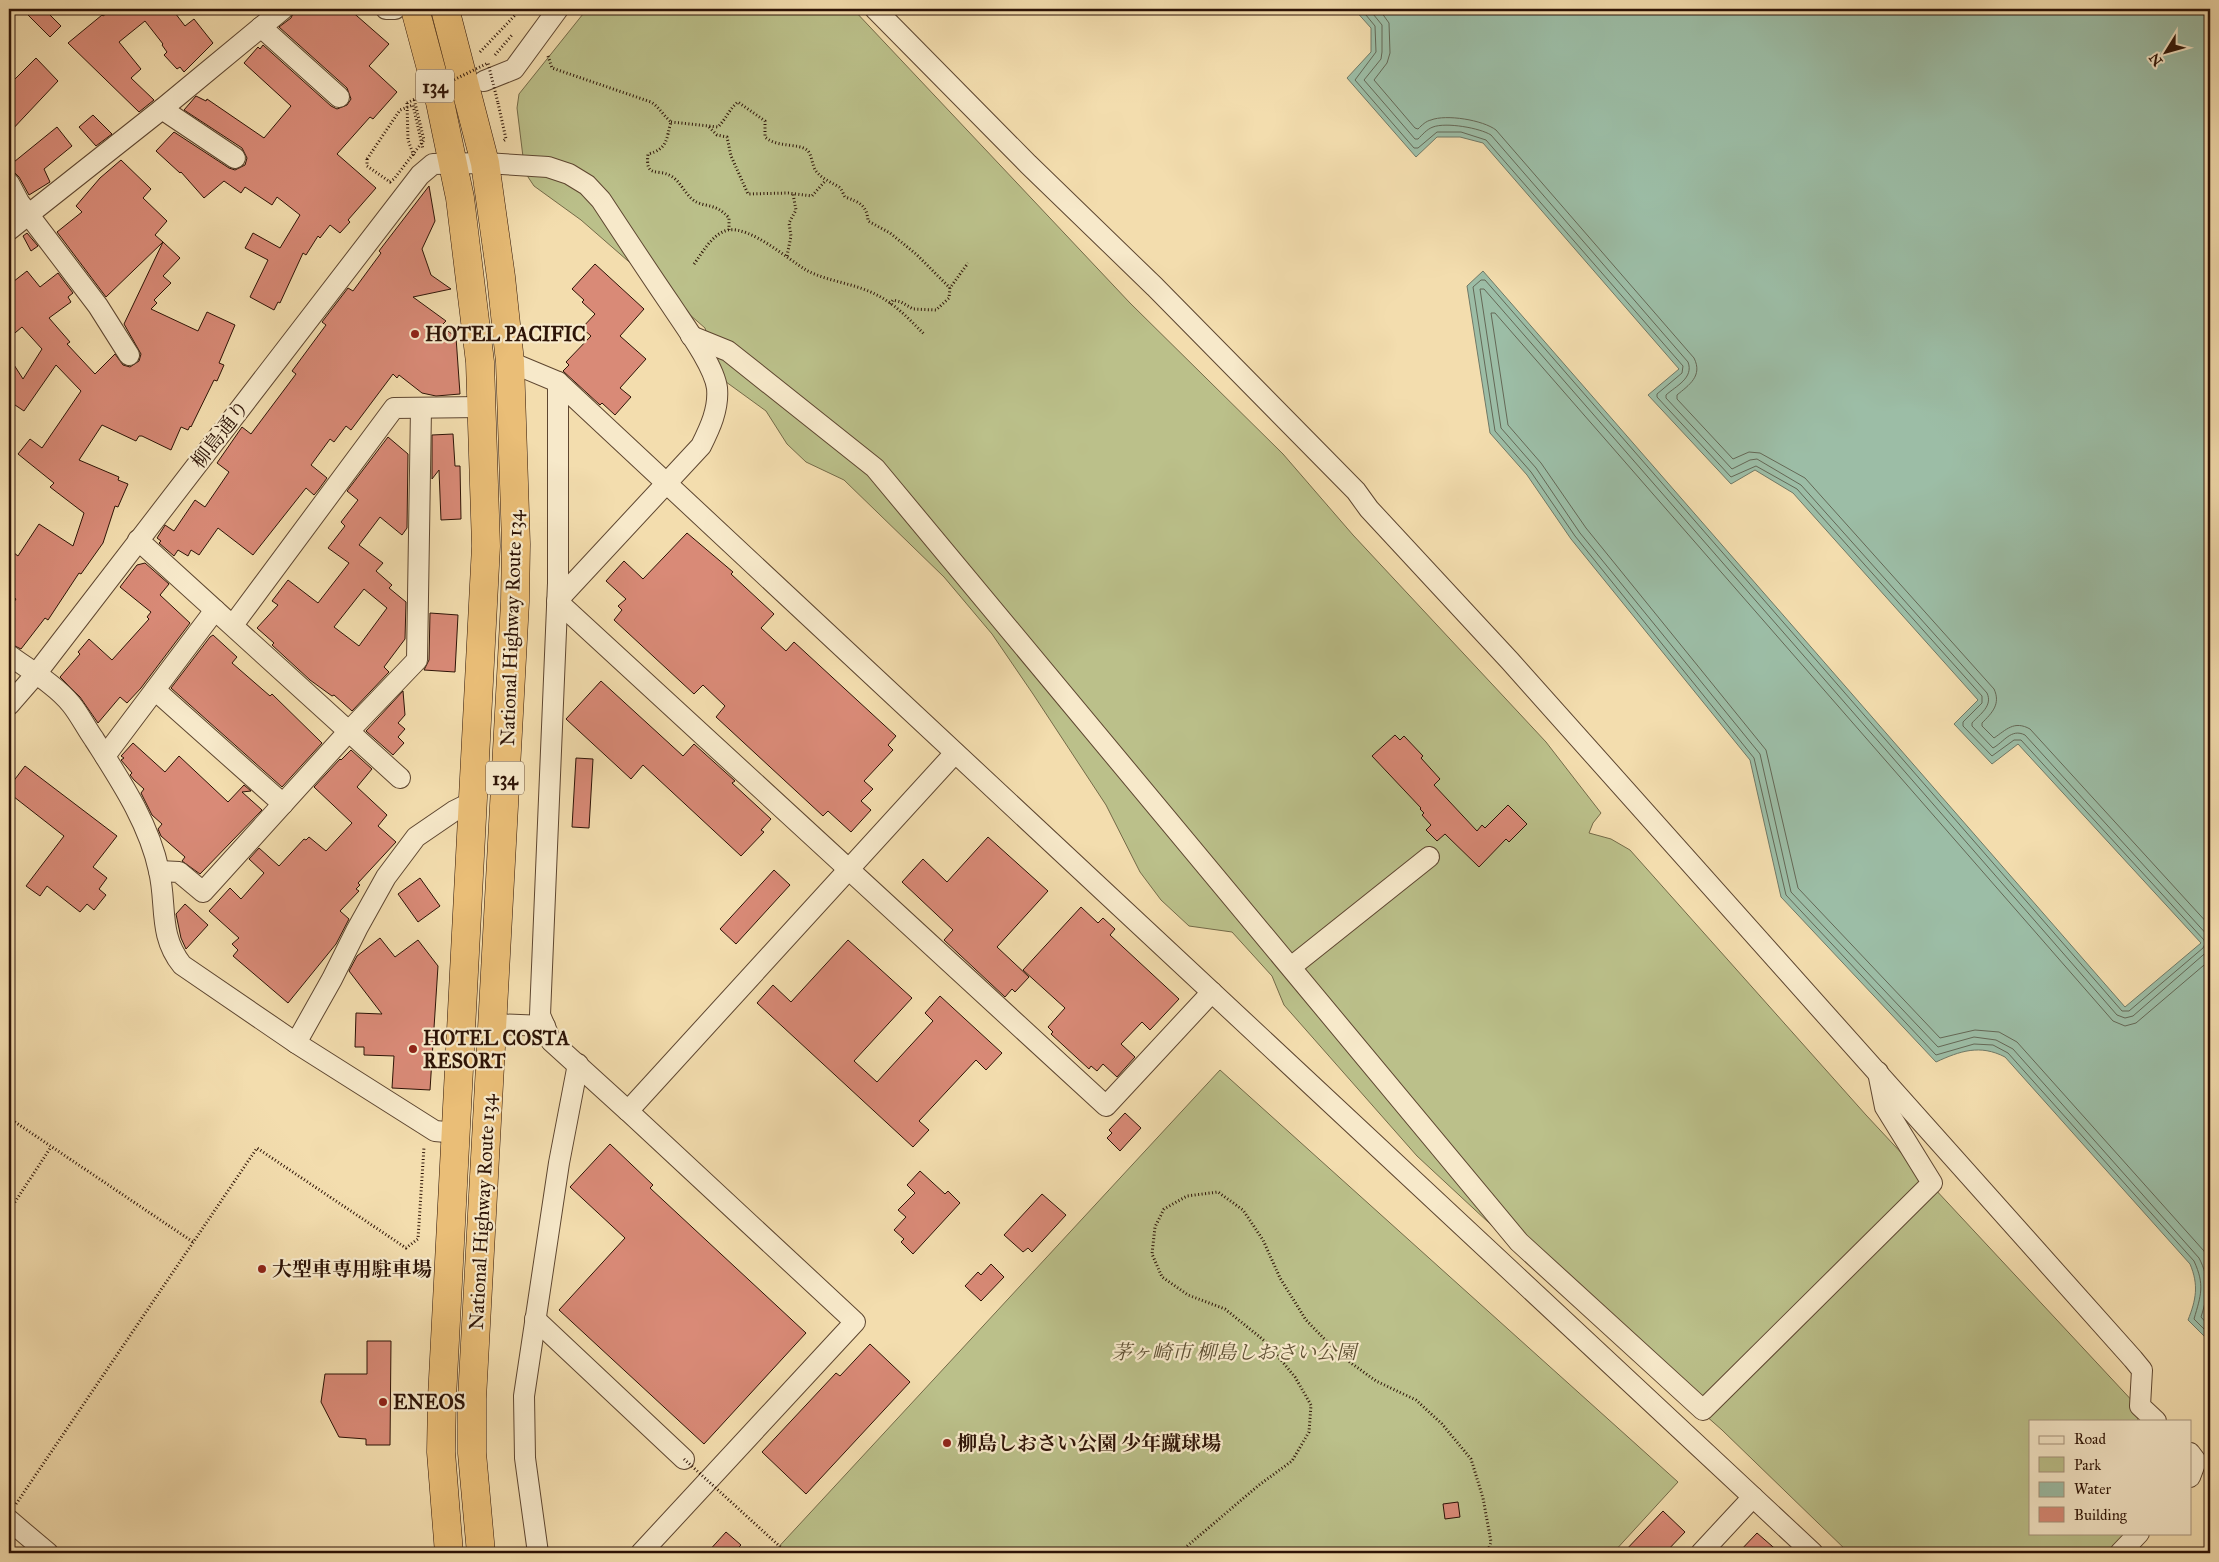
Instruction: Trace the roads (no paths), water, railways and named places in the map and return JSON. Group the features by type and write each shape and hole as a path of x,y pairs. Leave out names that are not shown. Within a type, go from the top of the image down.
{"highway":[{"name":"National Highway Route 134","path":"414,9 434,163 480,362 486,546 441,1443 449,1553"},
{"name":"National Highway Route 134","path":"445,9 485,162 510,362 516,544 515,602 472,1399 472,1453 481,1553"}],"street":[{"path":"9,230 162,109 283,9"},
{"path":"386,9 395,9"},
{"path":"484,81 514,69 558,9"},
{"path":"875,9 1028,164 1142,273 1331,465 1510,661 2142,1370 2140,1406 2155,1420"},
{"path":"261,27 339,98"},
{"path":"162,109 235,158"},
{"path":"434,163 485,162 548,167 569,174 587,185 601,200 691,336 710,368 717,387 716,404 711,426 701,446 557,602"},
{"name":"柳島通り","path":"9,705 36,674 420,176 434,163"},
{"path":"9,183 28,214 98,306 130,355"},
{"path":"691,336 728,351 875,468 1519,1242 1703,1410 1932,1183 1885,1107 1878,1072"},
{"path":"510,362 558,382 1813,1553"},
{"path":"558,382 557,602 540,1015 551,1040 855,1322 641,1553"},
{"path":"232,625 394,408 482,407"},
{"path":"160,871 179,872 203,892 349,731 417,660 421,408"},
{"path":"138,540 400,778"},
{"path":"557,602 1106,1106 1212,992"},
{"path":"105,756 215,610"},
{"path":"9,655 36,674 70,703 105,756 141,818 160,871 163,921 172,953 182,965 296,1043 435,1131 456,1133"},
{"path":"155,690 283,804"},
{"path":"628,1111 955,753"},
{"path":"296,1043 386,877 416,837 454,811 474,801"},
{"path":"1290,967 1430,856"},
{"path":"492,1024 545,1026"},
{"path":"538,1553 525,1458 524,1396 559,1162 578,1064"},
{"path":"536,1319 684,1459"},
{"path":"2192,1456 2196,1461 2192,1472"},
{"path":"1701,1553 1752,1497"},
{"path":"12,1513 48,1553"},
{"path":"2120,1553 2138,1534"}],"water":[{"path":"1354,9 2210,9 2210,1342 2188,1320 2195,1292 2195,1279 2190,1264 2005,1057 1987,1051 1970,1050 1936,1062 1781,897 1750,760 1571,539 1527,475 1490,433 1467,286 1483,271 2125,1007 2201,943 2018,744 1992,764 1954,724 1978,700 1793,493 1755,470 1731,484 1648,395 1679,369 1483,143 1460,137 1437,137 1416,157 1347,78 1371,52 1371,28"}],"place":[{"name":"HOTEL PACIFIC","path":"415,334"},
{"name":"HOTEL COSTA RESORT","path":"413,1049"},
{"name":"大型車専用駐車場","path":"262,1269"},
{"name":"ENEOS","path":"383,1402"},
{"name":"柳島しおさい公園 少年蹴球場","path":"947,1443"}],"park label":[{"name":"茅ヶ崎市 柳島しおさい公園","path":"1234,1352"}]}
